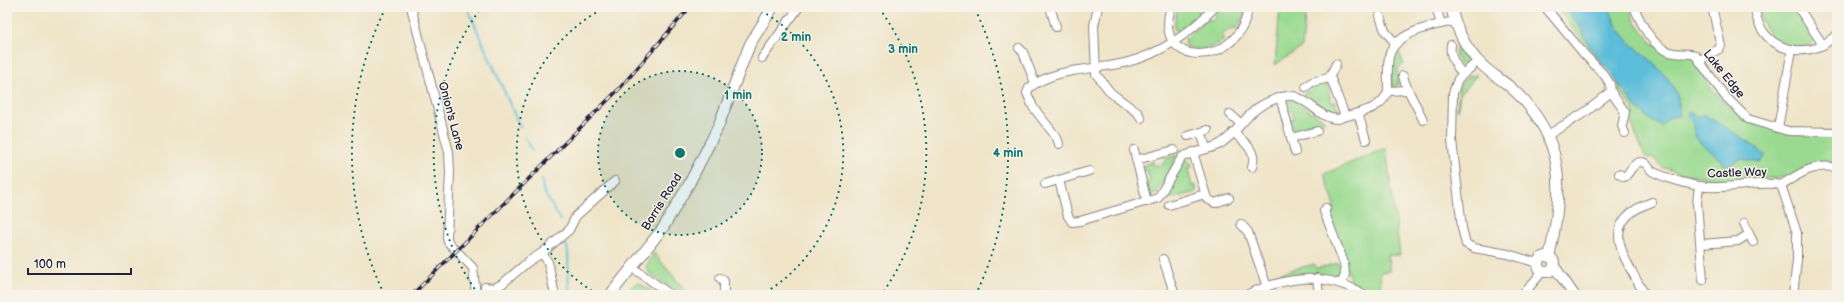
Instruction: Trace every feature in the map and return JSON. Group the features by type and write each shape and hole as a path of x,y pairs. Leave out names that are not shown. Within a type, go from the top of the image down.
{"street":[{"name":"Onion's Lane","path":"411,7 449,152 450,172 448,242 473,268 476,295"},
{"name":"Borris Road","path":"610,295 633,268 663,228 702,160 720,123 750,44 773,7"},
{"path":"762,58 799,7"},
{"path":"1050,7 1056,27"},
{"path":"1098,7 1094,26 1095,68 1100,81 1111,93 1138,113 1141,118"},
{"path":"1171,7 1168,27 1170,35 1180,49 1193,54 1213,53 1230,42 1238,34 1245,23 1248,7"},
{"path":"1059,144 1057,138 1033,107 1027,93 1029,88 1035,83 1069,71 1128,62 1146,56 1174,42 1194,28 1215,7"},
{"path":"1436,7 1441,24"},
{"path":"1451,7 1463,40 1478,61 1521,97 1542,124 1548,135 1557,164 1557,220 1546,266 1532,285 1520,295"},
{"path":"1545,7 1584,54 1605,76 1610,84 1611,92 1625,112 1622,126 1625,133"},
{"name":"Lake Edge","path":"1634,7 1644,27 1660,47 1672,53 1690,53 1700,60 1724,95 1748,119 1788,131 1837,132"},
{"path":"1700,60 1719,49 1721,46 1712,7"},
{"path":"1755,7 1760,28 1768,38 1792,50 1806,49 1823,45 1837,35"},
{"path":"1798,7 1823,45"},
{"path":"1380,16 1385,31 1396,44"},
{"path":"1059,180 1068,216 1072,222 1158,198 1182,157 1193,152 1218,145 1261,104 1280,97 1293,96 1299,98 1321,115 1338,119 1376,106 1386,96 1388,91 1389,57 1396,44 1416,31 1455,21"},
{"path":"1452,45 1450,49 1452,58 1463,74"},
{"path":"1019,48 1023,52 1035,83"},
{"path":"1778,128 1792,50"},
{"path":"1478,61 1458,79 1453,93 1452,140 1462,228 1466,244 1474,248 1508,254 1546,266 1571,291"},
{"path":"1329,78 1336,64"},
{"path":"1403,76 1407,90 1419,109 1423,120"},
{"path":"1306,87 1312,82 1329,78"},
{"path":"1329,78 1331,79 1337,93 1345,116"},
{"path":"1388,91 1407,90"},
{"path":"1548,135 1587,111 1611,92"},
{"path":"1280,97 1295,152"},
{"path":"1358,113 1366,140"},
{"path":"1230,114 1240,123"},
{"path":"1188,136 1204,131 1206,148"},
{"path":"1291,138 1317,131"},
{"path":"1233,132 1252,151 1252,167"},
{"path":"1134,150 1147,202"},
{"path":"1136,160 1174,150"},
{"path":"1193,152 1207,199 1212,202 1229,198"},
{"name":"Castle Way","path":"1619,174 1626,176 1635,164 1642,162 1647,163 1652,170 1699,186 1781,185 1797,233 1797,260 1793,295"},
{"path":"1781,185 1809,169 1820,166 1837,168"},
{"path":"1045,184 1089,171"},
{"path":"485,288 494,288 502,284 529,261 542,253 569,230 576,216 615,181"},
{"path":"1699,186 1697,203 1702,244 1703,280"},
{"path":"1169,205 1205,194"},
{"path":"1645,295 1620,246 1618,236 1621,224 1629,214 1652,202"},
{"path":"1326,208 1324,211 1344,263 1345,275 1341,284"},
{"path":"1744,223 1753,242"},
{"path":"1241,224 1248,232 1267,287"},
{"path":"1702,244 1712,245 1738,241 1749,234"},
{"path":"542,253 548,262 555,295"},
{"path":"1163,259 1175,295"},
{"path":"633,268 670,295"},
{"path":"720,278 724,281 724,295"},
{"path":"1317,278 1319,295"},
{"path":"1246,295 1267,287 1297,279 1317,278 1341,284 1365,295"}],"green space":[{"path":"1177,7 1201,7 1198,12 1198,18 1178,33 1174,28"},
{"path":"1219,7 1246,7 1245,14 1236,29 1230,29 1222,35 1223,41 1209,48 1195,49 1185,46 1185,39 1206,20 1215,19"},
{"path":"1280,7 1306,7 1302,47 1275,65"},
{"path":"1556,7 1630,7 1633,18 1652,43 1691,55 1697,62 1711,88 1725,104 1752,123 1837,134 1837,162 1829,161 1816,163 1802,169 1792,177 1727,181 1682,174 1662,167 1654,159 1645,157 1631,122 1633,108 1620,92 1616,77 1598,60"},
{"path":"1757,7 1795,7 1815,38 1810,46 1790,47 1777,42 1765,27"},
{"path":"1456,46 1466,59 1465,63 1461,67 1455,55"},
{"path":"1397,48 1404,64 1397,69 1398,85 1392,88 1391,58"},
{"path":"1477,75 1460,94 1458,110 1459,87 1468,76"},
{"path":"1326,82 1330,90 1328,91 1332,103 1335,102 1339,111 1328,114 1303,96 1304,93 1311,91 1314,85"},
{"path":"1292,99 1325,121 1319,125 1294,131 1290,120 1294,119 1292,110 1287,111 1286,103"},
{"path":"1386,148 1400,255 1387,255 1390,271 1380,272 1381,295 1374,295 1351,282 1331,220 1334,203 1324,174"},
{"path":"1177,155 1157,194 1148,194 1145,184 1150,182 1147,170 1142,171 1143,166 1153,161 1154,166 1165,163 1164,159"},
{"path":"1186,159 1191,163 1192,168 1188,169 1192,186 1196,185 1196,191 1194,193 1164,200 1163,199 1182,163"},
{"path":"654,253 689,295 681,295 649,273 646,267"},
{"path":"1338,263 1340,271 1338,276 1304,274 1271,281 1266,277 1314,264 1316,269"},
{"path":"639,283 657,295 624,295 634,284"}],"water":[{"path":"1567,7 1609,7 1615,23 1621,32 1669,80 1679,103 1678,116 1668,118 1662,126 1652,121 1635,106 1589,45 1581,28 1570,15"},
{"path":"1690,112 1698,117 1703,114 1748,141 1766,156 1759,162 1741,159 1728,165 1723,164 1719,158 1704,146 1696,137 1693,122 1687,117"}],"waterway":[{"path":"467,7 520,127"},
{"path":"525,137 532,150"},
{"path":"542,180 543,190 560,220"},
{"path":"565,242 568,251 569,295"}],"railway":[{"path":"412,295 620,88 690,7"}]}
